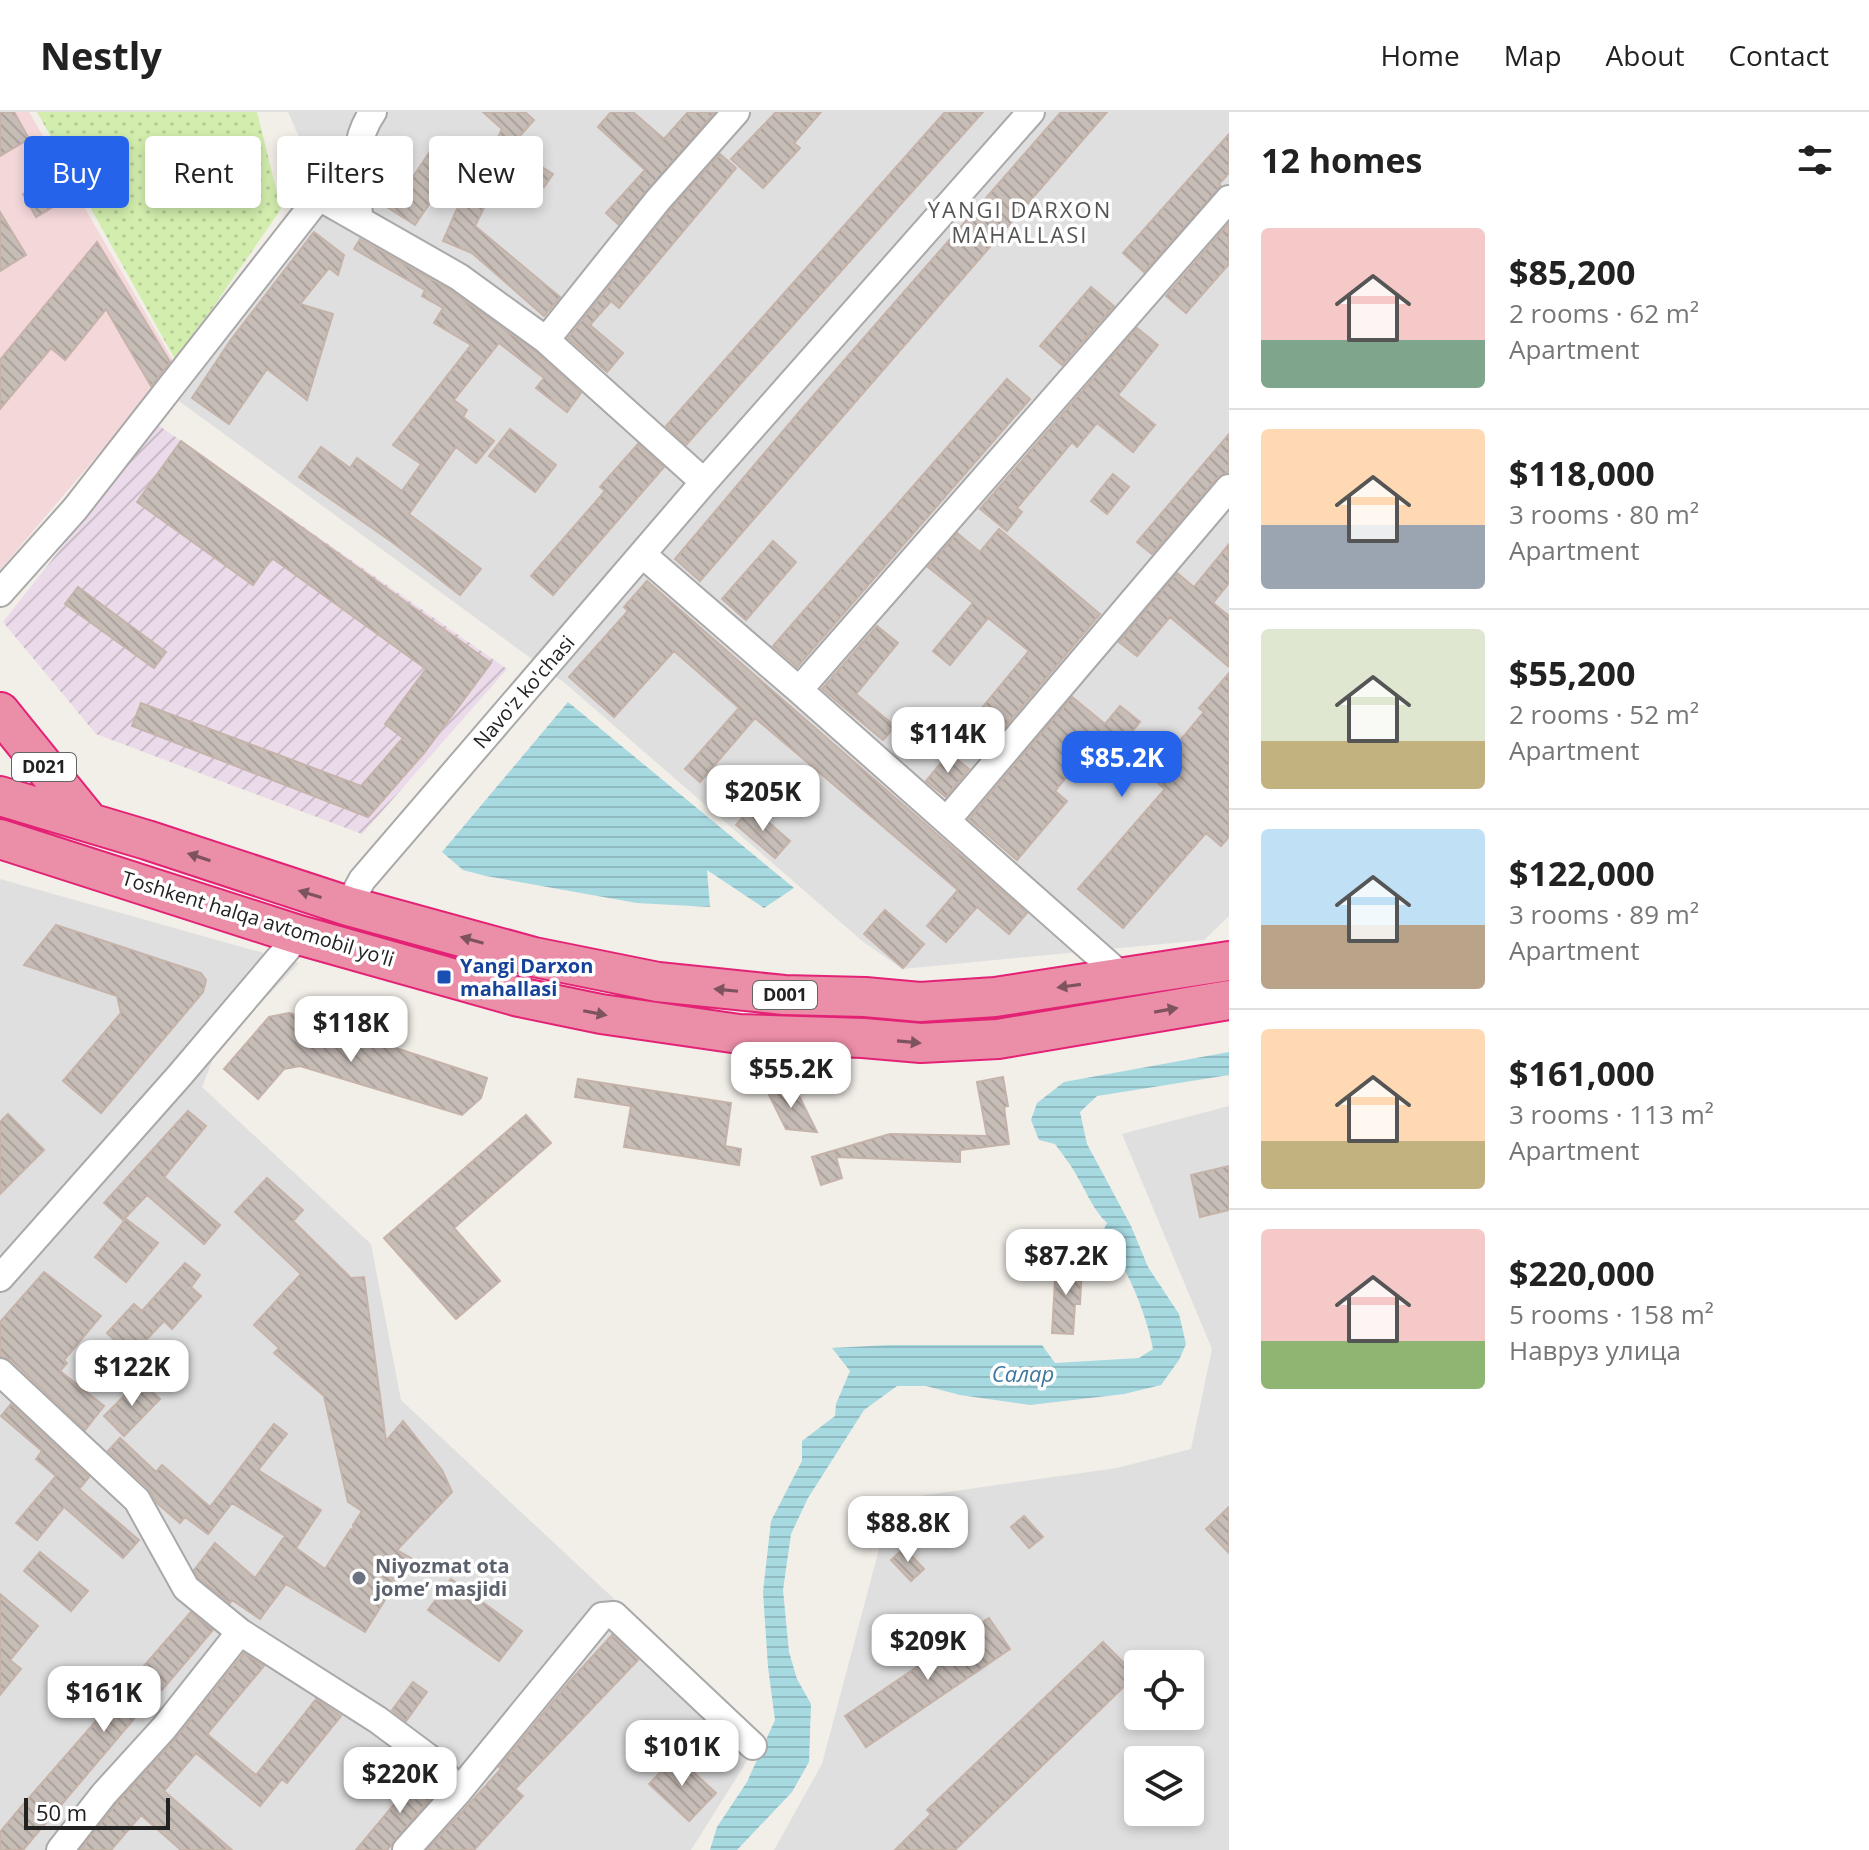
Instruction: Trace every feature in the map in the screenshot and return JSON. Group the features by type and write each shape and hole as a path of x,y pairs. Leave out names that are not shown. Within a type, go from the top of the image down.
{"highway":[{"name":"D021","path":"0,712 89,822"},
{"name":"Toshkent halqa avtomobil yo'li","path":"0,796 348,906 534,957 658,982 770,994 920,1002 995,997 1229,961"},
{"name":"Toshkent halqa avtomobil yo'li","path":"0,841 37,848 299,935 519,997 649,1022 739,1034 921,1043 998,1039 1229,1000"},
{"path":"995,997 998,1039"}],"street":[{"path":"359,219 357,145 373,112"},
{"path":"546,340 658,200 736,112"},
{"name":"Navo'z ko'chasi","path":"348,906 362,880 642,554 1031,112"},
{"path":"0,593 75,509 319,197 459,277 546,340 704,482"},
{"path":"799,690 1229,199"},
{"path":"947,820 1229,488"},
{"path":"642,554 1124,978"},
{"path":"0,1278 299,935"},
{"path":"0,1372 137,1500 186,1588 240,1632 378,1720 437,1764 458,1792"},
{"path":"406,1850 546,1687 602,1616 614,1615 753,1746"},
{"path":"60,1850 104,1794 164,1728 240,1632"}],"shaded area":[{"path":"0,112 29,112 43,136 24,136 24,208 85,208 175,364 0,570"},
{"name":"Yangi Darxon mahallasi","path":"288,112 1229,112 1229,916 1204,940 902,969 861,940 566,684 179,401 329,208 413,208 413,136 299,136"},
{"path":"158,425 507,669 362,834 96,734 3,622"},
{"path":"0,879 299,963 217,1049 202,1087 371,1244 401,1400 762,1737 691,1850 0,1850"},
{"path":"1229,1106 1229,1850 774,1850 822,1764 892,1500 1117,1468 1191,1449 1212,1349 1122,1134"}],"green space":[{"path":"37,112 257,112 277,193 277,208 281,209 176,361 91,208 129,208 129,136 50,136"}],"water":[{"path":"568,702 794,888 764,908 707,870 710,907 637,903 463,870 442,852"},
{"name":"Салар","path":"1229,1052 1229,1075 1097,1096 1080,1112 1087,1144 1131,1226 1148,1267 1179,1314 1186,1344 1179,1360 1161,1385 1124,1394 1030,1405 960,1395 926,1386 897,1386 864,1410 808,1498 791,1534 783,1590 789,1652 797,1679 811,1704 809,1762 792,1792 737,1850 710,1850 717,1827 747,1782 775,1720 763,1592 771,1521 802,1461 802,1441 835,1416 836,1404 850,1371 832,1348 1042,1345 1055,1363 1139,1358 1153,1349 1134,1288 1118,1259 1100,1237 1107,1223 1055,1144 1039,1140 1031,1120 1037,1103 1064,1082"}],"building":[{"path":"0,112 14,112 27,136 24,136 24,142 0,156"},
{"path":"483,112 525,112 534,120 520,136 498,136 502,129"},
{"path":"611,112 633,112 664,139 688,112 715,112 618,224 606,213 645,170 598,127"},
{"path":"776,112 821,112 794,143 800,148 763,188 731,159"},
{"path":"945,112 983,112 686,445 666,426"},
{"path":"1061,112 1107,112 700,581 675,559"},
{"path":"1229,134 1229,173 1219,184 1221,186 1144,272 1123,253"},
{"path":"429,153 429,204 415,225 388,208 413,208 413,177"},
{"path":"720,154 736,168 619,308 611,301 590,325 623,353 607,372 568,338 670,210"},
{"path":"543,168 553,174 543,186"},
{"path":"31,208 51,208 36,217"},
{"path":"457,208 484,208 475,226 560,297 544,316 472,253 443,241"},
{"path":"0,212 26,255 0,271"},
{"path":"1229,223 1229,264 1186,313 1166,296"},
{"path":"314,232 344,255 338,275 329,268 300,304 333,314 307,400 267,369 229,424 192,398 230,341"},
{"path":"360,239 450,290 536,352 581,393 567,412 536,388 544,378 499,343 454,400 467,410 463,417 494,441 476,463 456,447 409,514 481,569 460,595 392,542 299,477 321,447 350,468 357,458 402,491 421,464 393,445 471,345 434,323 443,308 422,296 425,290 354,249"},
{"path":"97,242 170,362 151,386 106,309 65,360 51,348 0,409 0,360"},
{"path":"1091,287 1114,306 1062,365 1040,346"},
{"path":"1137,328 1158,345 1118,395 1155,425 1133,452 1097,423 1077,447 1072,442 1017,508 1022,512 1007,531 980,509"},
{"path":"1007,379 1030,399 797,667 773,646"},
{"path":"510,429 556,465 535,492 489,456"},
{"path":"1229,434 1229,471 1217,478 1152,554 1137,542"},
{"path":"181,441 491,663 424,753 368,817 132,726 141,703 361,786 403,738 385,724 426,669 272,558 253,585 137,502"},
{"path":"638,444 664,467 553,595 531,576 605,491 600,487"},
{"path":"1113,474 1129,487 1107,514 1091,501"},
{"path":"999,529 1100,614 999,734 976,715 1029,651 988,618 950,665 933,651 973,603 928,567 957,533 980,552"},
{"path":"773,541 796,562 746,620 722,599"},
{"path":"1229,544 1229,583 1213,603 1229,616 1229,667 1170,617 1137,656 1119,642 1177,573 1194,587"},
{"path":"647,581 1027,913 1009,934 977,907 946,942 927,926 958,890 755,718 700,782 685,769 739,708 674,651 614,717 569,677 628,611 624,607"},
{"path":"78,587 166,652 154,668 65,604"},
{"path":"877,626 898,643 856,694 895,726 883,740 822,689"},
{"path":"1229,673 1229,837 1221,846 1206,833 1123,928 1078,889 1165,789 1100,735 1055,791 1067,801 1017,860 969,819 1072,697 1105,724 1120,706 1140,722 1129,735 1162,762 1204,712 1199,708"},
{"path":"949,753 969,769 946,797 926,781"},
{"path":"751,807 790,841 775,858 736,825"},
{"path":"885,910 924,944 903,968 864,934"},
{"path":"56,925 201,973 206,980 203,992 101,1113 63,1081 121,1013 117,996 24,965"},
{"path":"289,1013 487,1078 481,1098 462,1115 300,1066 284,1069 258,1099 224,1069 269,1017"},
{"path":"1003,1077 1009,1144 960,1150 960,1162 836,1157 842,1178 821,1185 812,1157 890,1134 987,1136 977,1082"},
{"path":"578,1079 731,1103 725,1146 741,1149 739,1165 624,1147 631,1106 575,1097"},
{"path":"765,1087 796,1090 817,1132 786,1129"},
{"path":"188,1111 206,1126 164,1177 220,1225 204,1244 147,1195 123,1220 104,1203"},
{"path":"8,1114 44,1150 0,1194 0,1122"},
{"path":"526,1115 551,1143 454,1228 500,1281 456,1319 384,1238"},
{"path":"1229,1166 1229,1210 1200,1217 1191,1175"},
{"path":"267,1178 303,1210 293,1221 351,1278 364,1277 386,1441 403,1421 442,1470 452,1492 397,1550 411,1558 365,1632 286,1584 260,1619 232,1600 230,1603 198,1578 194,1570 215,1543 255,1578 285,1536 232,1503 208,1534 185,1517 180,1523 108,1451 120,1438 156,1472 162,1465 210,1507 274,1424 287,1434 258,1470 321,1510 296,1548 325,1569 351,1529 354,1531 353,1525 362,1511 348,1502 324,1396 274,1353 279,1348 254,1325 301,1274 235,1212"},
{"path":"126,1219 158,1243 126,1282 95,1257"},
{"path":"185,1263 200,1275 191,1287 201,1296 172,1329 164,1321 131,1356 107,1333 134,1304 142,1311"},
{"path":"1056,1263 1082,1264 1080,1304 1075,1304 1073,1334 1052,1333"},
{"path":"44,1272 101,1316 64,1360 67,1363 60,1371 104,1406 85,1430 11,1360 0,1356 0,1322"},
{"path":"140,1380 160,1399 124,1436 104,1416"},
{"path":"11,1404 89,1477 79,1489 139,1540 123,1558 64,1507 37,1540 16,1523 56,1476 36,1459 42,1451 1,1416"},
{"path":"1229,1507 1229,1553 1206,1529"},
{"path":"1024,1516 1043,1537 1029,1548 1011,1527"},
{"path":"904,1548 924,1569 911,1581 891,1560"},
{"path":"40,1552 88,1591 71,1611 24,1571"},
{"path":"451,1579 522,1631 499,1661 428,1610"},
{"path":"0,1594 38,1626 10,1660 21,1669 0,1695"},
{"path":"191,1612 213,1630 23,1850 0,1850 0,1832"},
{"path":"989,1618 1010,1649 866,1747 845,1716"},
{"path":"612,1635 638,1660 515,1789 523,1796 474,1850 427,1850 501,1769 499,1767 571,1680"},
{"path":"1103,1642 1124,1663 1124,1687 955,1850 895,1850 931,1814 927,1810"},
{"path":"244,1653 264,1666 207,1734 256,1775 316,1699 341,1716 287,1783 282,1779 260,1806 196,1753 164,1791 232,1850 181,1850 141,1815 111,1850 80,1850 116,1804 176,1738"},
{"path":"413,1682 427,1692 406,1721 392,1710"},
{"path":"676,1756 716,1793 689,1821 649,1784"},
{"path":"421,1772 437,1791 387,1850 356,1850"}],"place":[{"name":"Yangi Darxon mahallasi","path":"444,977"},
{"name":"Niyozmat ota jome’ masjidi","path":"359,1578"}],"district":[{"name":"YANGI DARXON MAHALLASI","path":"1020,222"}]}
